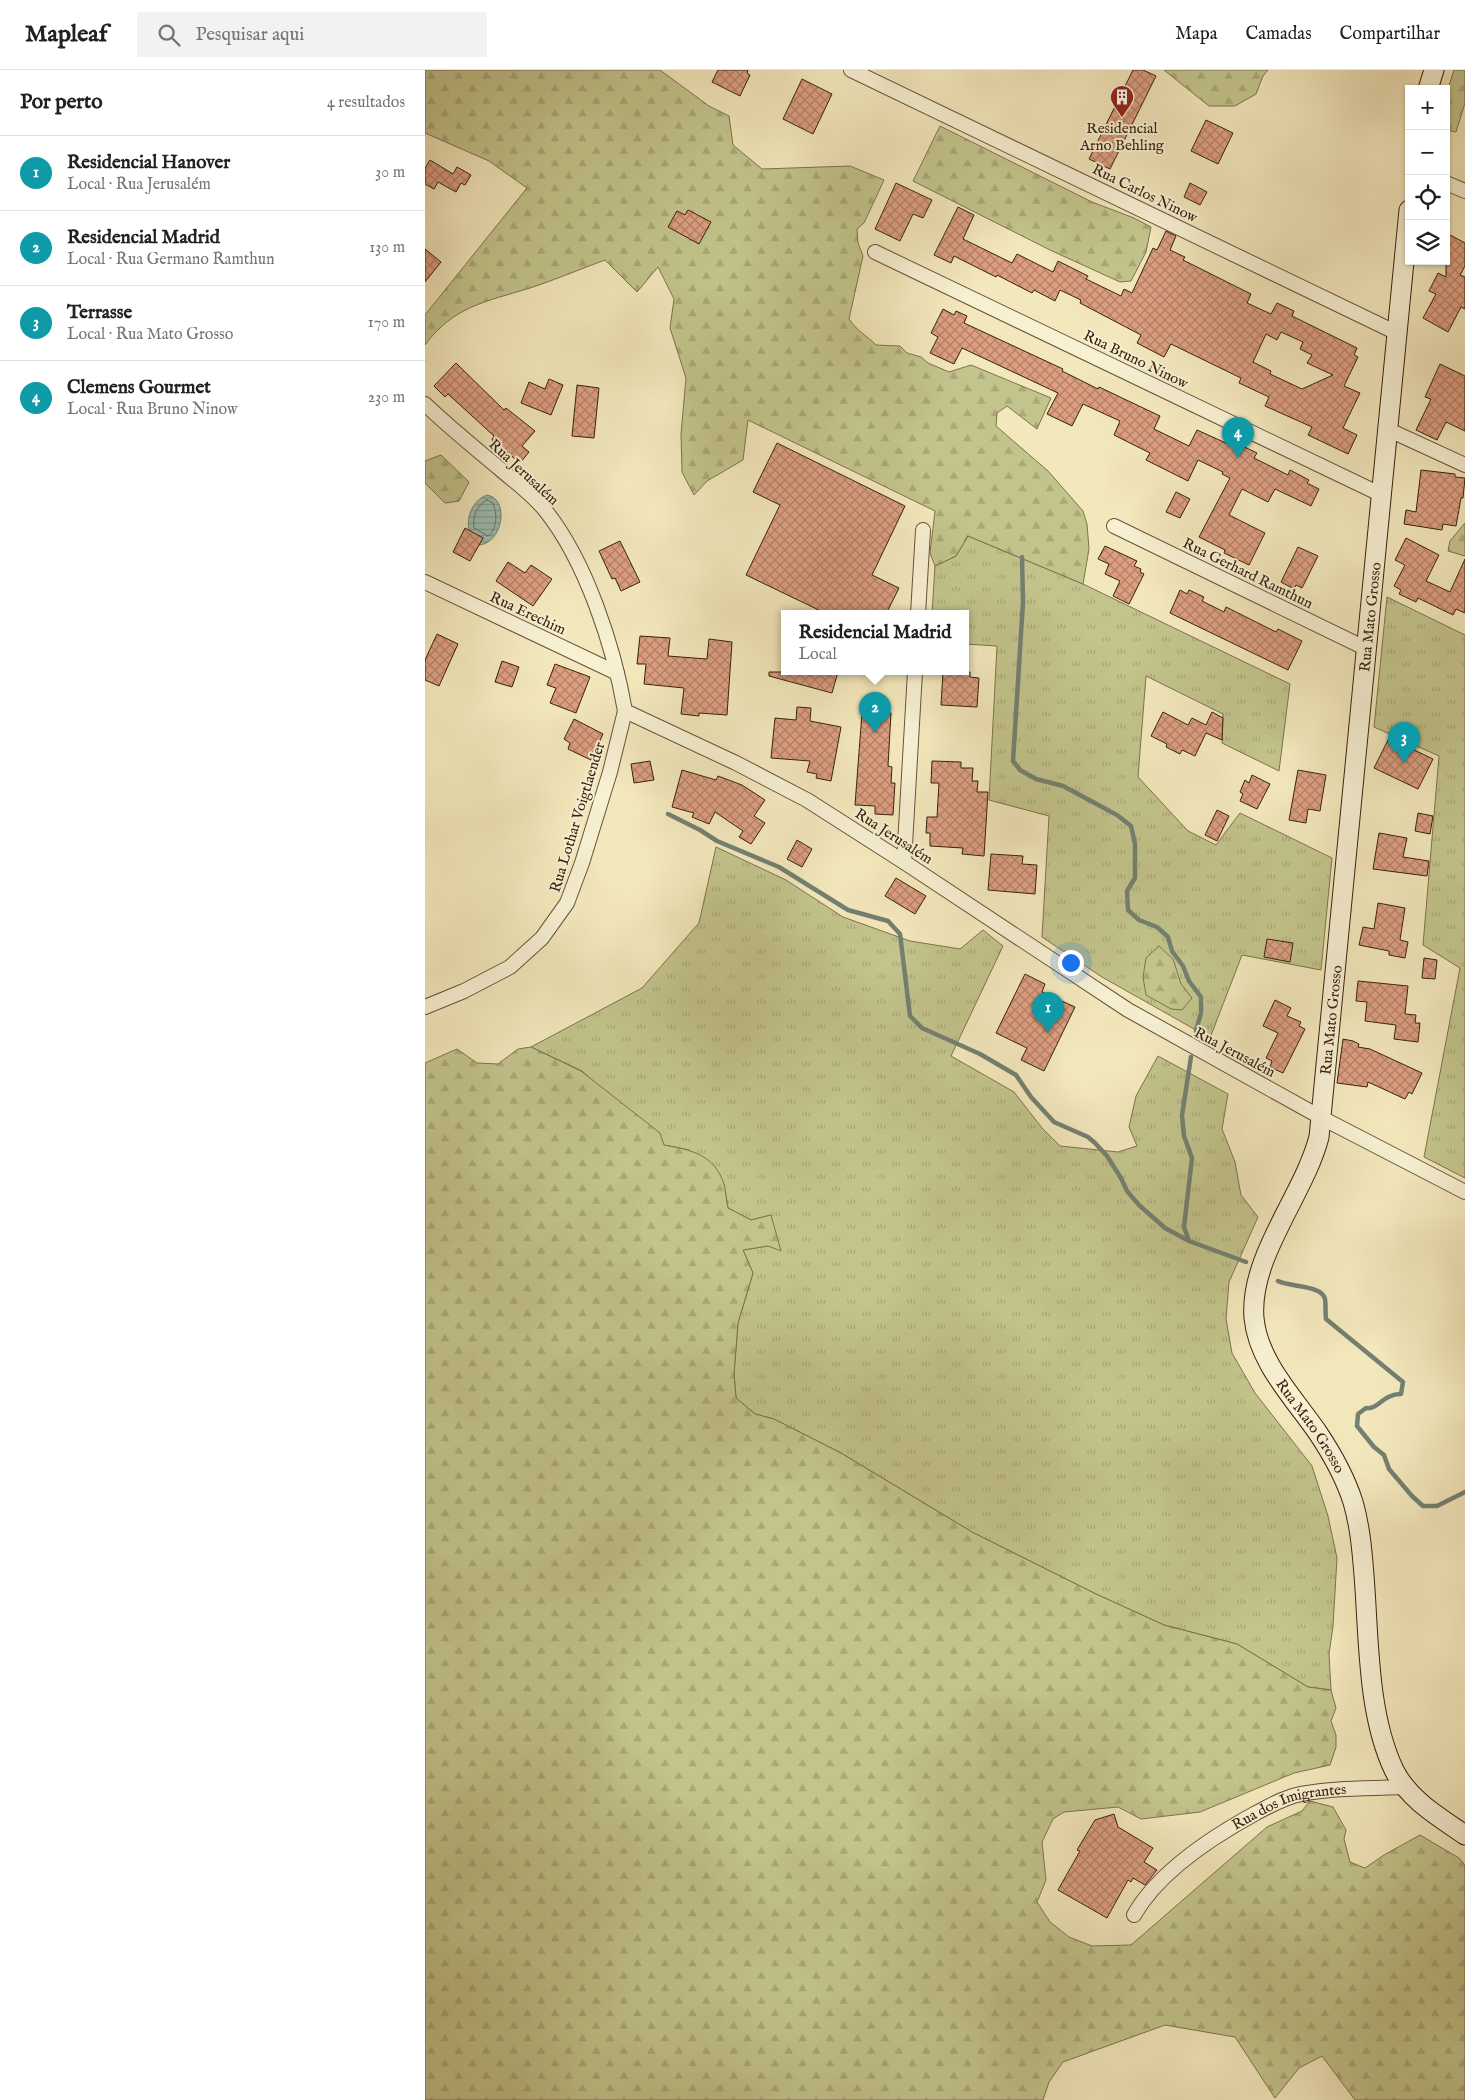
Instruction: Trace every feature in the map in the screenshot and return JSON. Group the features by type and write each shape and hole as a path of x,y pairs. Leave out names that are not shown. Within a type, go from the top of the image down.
{"street":[{"name":"Rua Carlos Ninow","path":"851,70 1397,333"},
{"path":"1429,85 1434,70"},
{"path":"1450,185 1465,191"},
{"name":"Rua Mato Grosso","path":"1404,1787 1394,1770 1384,1744 1376,1710 1361,1545 1353,1502 1333,1457 1275,1373 1259,1343 1254,1319 1255,1295 1265,1261 1315,1153 1322,1118 1408,220"},
{"name":"Rua Bruno Ninow","path":"875,252 1382,495"},
{"name":"Rua Jerusalém","path":"425,404 545,509 577,562 590,590 617,673 625,711 775,783 845,824 1128,1010 1322,1118 1465,1192"},
{"path":"1389,430 1465,465"},
{"name":"Rua Gerhard Ramthun","path":"1114,526 1367,649"},
{"path":"918,610 923,530"},
{"name":"Rua Erechim","path":"425,582 617,673"},
{"path":"904,862 915,675"},
{"name":"Rua Lothar Voigtlaender","path":"425,1007 464,991 510,966 543,938 567,902 582,863 610,772 625,711"},
{"path":"1404,1787 1416,1799 1465,1835"},
{"name":"Rua dos Imigrantes","path":"1134,1915 1141,1902 1156,1886 1201,1846 1236,1824 1284,1798 1318,1792 1404,1787"}],"green space":[{"path":"425,70 660,70 709,106 729,116 733,145 762,169 850,166 884,180 864,223 857,229 858,243 863,256 849,319 858,330 876,345 900,346 907,353 921,357 928,363 949,372 971,365 1051,398 1037,429 1007,406 997,413 996,426 1048,471 1083,511 1087,524 1089,549 1083,584 968,536 956,556 935,566 930,553 935,511 748,420 743,460 707,481 694,495 682,472 681,434 686,378 670,328 674,299 658,267 637,292 605,260 539,285 471,307 447,322 425,345 425,315 527,188 489,161 425,133"},
{"path":"1164,70 1268,70 1263,76 1256,94 1235,106 1209,106"},
{"path":"1454,70 1465,70 1465,103 1456,132 1450,131 1449,85"},
{"path":"940,126 1092,202 1134,218 1151,227 1146,252 1131,281 1120,282 1050,250 913,181"},
{"path":"441,455 469,482 459,501 445,503 425,483 425,461"},
{"path":"1465,523 1465,556 1448,551 1450,541"},
{"path":"968,536 1083,584 1290,684 1279,771 1222,743 1223,714 1146,676 1138,777 1188,831 1216,845 1240,813 1332,858 1321,970 1242,955 1210,1038 1102,977 1042,937 1049,816 989,800 997,646 969,644 969,610 932,610 935,566 956,556"},
{"path":"1387,597 1465,635 1465,1178 1424,1157 1460,968 1423,945 1439,756 1374,727"},
{"path":"716,847 786,880 843,917 910,941 960,949 983,930 1003,946 951,1056 1014,1092 1042,1128 1060,1146 1118,1152 1137,1146 1129,1127 1136,1096 1158,1056 1228,1094 1222,1129 1235,1162 1241,1195 1258,1217 1229,1282 1226,1319 1232,1353 1255,1393 1312,1466 1328,1516 1337,1558 1333,1626 1329,1654 1331,1690 1308,1687 1237,1644 1164,1625 1096,1594 972,1532 841,1453 774,1419 755,1414 736,1398 734,1374 738,1323 753,1273 743,1250 768,1246 771,1215 751,1220 728,1208 724,1184 689,1150 664,1145 582,1071 531,1047 642,988 699,923"},
{"path":"1159,946 1173,959 1181,984 1192,998 1182,1010 1171,1009 1146,995 1143,977 1146,958"},
{"path":"531,1047 581,1071 660,1133 664,1145 692,1152 708,1160 720,1174 724,1184 728,1208 751,1220 771,1215 781,1251 768,1246 743,1250 753,1273 738,1323 734,1374 736,1398 755,1414 774,1419 841,1453 972,1532 1096,1594 1164,1625 1237,1644 1308,1687 1331,1690 1336,1708 1331,1721 1336,1735 1336,1747 1330,1765 1294,1773 1200,1812 1141,1819 1118,1807 1064,1812 1053,1819 1042,1842 1046,1880 1037,1902 1050,1922 1069,1937 1092,1946 1131,1945 1267,1827 1302,1811 1310,1801 1333,1807 1346,1830 1344,1839 1350,1862 1365,1868 1420,1835 1459,1858 1465,1865 1465,2100 1355,2100 1322,2056 1299,2068 1275,2098 1235,2037 1165,2025 1063,2062 1049,2082 1043,2100 425,2100 425,1063 457,1049 477,1063 498,1064 518,1049"}],"water":[{"path":"487,495 494,498 499,504 501,521 494,537 479,545 483,538 469,531 468,525 474,505"}],"building":[{"path":"718,70 748,70 747,73 750,75 740,96 712,82"},
{"name":"Residencial Arno Behling","path":"1133,70 1143,70 1156,76 1110,169 1089,159"},
{"path":"802,79 832,94 813,134 783,119"},
{"path":"1206,120 1233,133 1218,164 1191,151"},
{"path":"430,160 453,174 457,167 471,175 465,185 461,183 456,192 438,182 434,189 425,184 425,168"},
{"path":"896,183 932,200 923,218 913,214 900,241 875,229"},
{"path":"1190,183 1207,192 1200,205 1184,197"},
{"path":"958,207 974,215 963,239 1012,263 1017,254 1053,272 1058,261 1088,276 1086,279 1121,296 1124,289 1132,293 1153,248 1157,250 1166,231 1176,236 1170,250 1185,257 1183,260 1251,294 1247,303 1271,314 1277,303 1294,311 1292,316 1357,348 1354,355 1358,357 1344,386 1360,393 1343,428 1357,435 1348,454 1308,435 1312,427 1265,406 1269,397 1239,383 1241,378 1171,344 1164,357 1137,343 1141,335 1080,303 1081,300 1060,290 1055,301 1034,290 1032,293 997,275 996,277 954,256 951,263 934,255","holes":["1281,332 1303,342 1300,349 1312,355 1307,363 1333,375 1302,389 1270,374 1271,371 1253,362 1266,334 1277,340"]},
{"path":"688,210 711,222 699,244 668,227 677,211 685,215"},
{"path":"1450,235 1465,243 1465,266 1460,275 1465,277 1465,309 1461,307 1448,332 1423,318 1436,294 1429,291 1438,273 1446,277 1446,265 1450,265"},
{"path":"425,249 441,262 425,282"},
{"path":"943,309 954,315 956,311 967,316 964,323 1063,369 1062,371 1098,389 1099,387 1160,416 1154,429 1189,446 1197,430 1228,444 1230,440 1257,453 1254,458 1288,475 1290,470 1309,480 1307,483 1319,489 1311,506 1275,489 1268,502 1242,489 1229,515 1265,533 1249,565 1224,553 1225,550 1199,537 1230,478 1222,474 1223,472 1198,460 1188,481 1146,460 1150,453 1114,435 1120,421 1083,404 1072,426 1047,414 1058,393 962,348 954,364 930,353 938,337 931,333"},
{"path":"456,363 504,410 506,408 535,431 522,446 529,452 520,463 492,440 494,436 448,394 445,397 434,386"},
{"path":"1440,364 1465,376 1465,431 1446,422 1437,440 1416,430 1431,399 1425,397"},
{"path":"549,379 563,385 551,415 521,403 529,382 545,389"},
{"path":"577,385 599,388 594,438 572,436"},
{"path":"777,443 905,506 872,575 899,588 888,610 819,610 746,575 780,505 753,492"},
{"path":"1421,470 1455,474 1455,477 1465,478 1463,498 1461,498 1456,526 1443,524 1442,530 1404,524 1406,510 1416,512"},
{"path":"1176,492 1190,499 1180,518 1166,512"},
{"path":"465,528 483,538 470,561 453,552"},
{"path":"1406,538 1439,555 1426,581 1450,592 1465,559 1465,613 1456,609 1453,615 1418,598 1416,602 1399,594 1401,590 1394,586 1405,565 1395,560"},
{"path":"620,541 640,582 621,591 615,578 612,579 599,551"},
{"path":"1105,546 1137,561 1134,566 1141,569 1140,572 1144,574 1129,604 1113,596 1120,581 1105,574 1109,564 1098,559"},
{"path":"1298,547 1318,556 1302,588 1296,585 1294,589 1281,582"},
{"path":"508,562 525,573 531,565 552,579 533,606 496,581"},
{"path":"1180,590 1187,594 1189,590 1204,597 1202,601 1224,612 1226,607 1276,632 1278,629 1302,641 1288,670 1170,613"},
{"path":"437,634 458,644 439,686 425,680 425,660"},
{"path":"640,636 670,638 668,656 707,659 709,639 732,642 727,715 699,713 699,716 681,714 684,688 644,684 646,664 637,664"},
{"path":"502,661 519,667 512,687 495,682"},
{"path":"555,664 590,677 576,713 550,703 556,688 547,685"},
{"path":"769,672 781,672 781,675 837,675 832,693 769,676"},
{"path":"970,672 970,677 979,678 977,707 941,705 943,675 969,675"},
{"path":"797,707 811,708 810,721 841,727 831,781 816,778 817,774 807,772 810,761 771,758 775,718 796,720"},
{"path":"874,712 891,713 888,766 892,767 891,783 895,783 893,815 875,814 875,806 855,805 862,713 873,715"},
{"path":"1163,712 1188,725 1192,718 1206,725 1212,712 1223,718 1222,740 1206,733 1195,756 1182,750 1180,754 1166,747 1167,744 1151,736"},
{"path":"574,719 603,734 591,760 568,749 570,743 564,739"},
{"path":"1389,738 1433,759 1418,789 1374,768"},
{"path":"650,761 654,780 634,783 631,764"},
{"path":"932,761 961,762 961,768 973,768 972,781 978,781 977,792 988,792 984,856 962,854 963,848 930,846 930,833 926,833 927,817 937,817 939,783 931,783"},
{"path":"682,770 716,780 718,776 742,785 765,800 754,816 765,823 751,844 739,837 743,831 715,812 709,824 692,817 694,813 672,807"},
{"path":"1298,770 1326,775 1320,811 1308,809 1306,823 1289,820"},
{"path":"1252,775 1270,784 1257,809 1240,801 1243,794 1240,792 1245,780 1249,783"},
{"path":"1217,810 1229,816 1217,841 1205,835"},
{"path":"1418,813 1433,816 1430,834 1415,831"},
{"path":"1379,833 1407,838 1403,857 1429,861 1427,876 1373,869"},
{"path":"797,840 812,849 802,867 787,859"},
{"path":"991,854 1023,856 1022,864 1037,865 1035,894 988,890"},
{"path":"896,878 926,896 915,914 885,896"},
{"path":"1378,903 1405,908 1400,940 1408,942 1405,958 1389,955 1389,951 1359,945 1363,927 1374,929"},
{"path":"1267,939 1293,943 1290,962 1264,957"},
{"path":"1424,958 1437,960 1435,979 1422,978"},
{"path":"1025,974 1045,984 1042,992 1075,1007 1044,1071 1021,1060 1027,1048 996,1033"},
{"path":"1358,981 1408,986 1405,1014 1416,1015 1415,1023 1420,1023 1418,1042 1394,1039 1396,1025 1365,1021 1367,1002 1356,1001"},
{"path":"1275,1000 1291,1008 1287,1016 1301,1022 1299,1026 1305,1029 1283,1073 1270,1067 1272,1061 1266,1058 1278,1033 1263,1026"},
{"path":"1343,1039 1353,1041 1359,1044 1358,1047 1370,1049 1422,1073 1412,1094 1409,1092 1405,1099 1368,1082 1367,1087 1337,1083"},
{"path":"1114,1814 1118,1827 1153,1848 1144,1862 1157,1870 1145,1885 1133,1878 1131,1882 1128,1880 1107,1918 1058,1890 1080,1851 1077,1850 1095,1820"}],"waterway":[{"path":"1022,557 1023,602 1013,761 1020,770 1036,779 1063,786 1117,815 1131,826 1135,844 1135,878 1127,891 1128,910 1139,920 1157,927 1168,937 1172,951 1183,966 1189,981 1201,997 1201,1013 1196,1031"},
{"path":"668,814 717,841 779,867 848,910 888,921 900,934 910,1016 922,1028 980,1054 1016,1075 1031,1097 1054,1122 1088,1137 1095,1143 1107,1156 1127,1191 1139,1205 1165,1228 1189,1241 1246,1262"},
{"path":"1189,1241 1184,1227 1192,1158 1184,1136 1182,1115 1191,1057"},
{"path":"1278,1281 1312,1289 1323,1294 1326,1319 1403,1382 1401,1394 1389,1396 1374,1407 1366,1408 1358,1414 1357,1426 1374,1447 1384,1455 1389,1469 1412,1496 1423,1506 1437,1506 1465,1492"}],"place":[{"name":"Residencial Arno Behling","path":"1122,118"},
{"name":"Clemens Gourmet","path":"1238,458"},
{"name":"Residencial Madrid","path":"875,733"},
{"name":"Terrasse","path":"1404,763"},
{"name":"Residencial Hanover","path":"1048,1033"}]}
